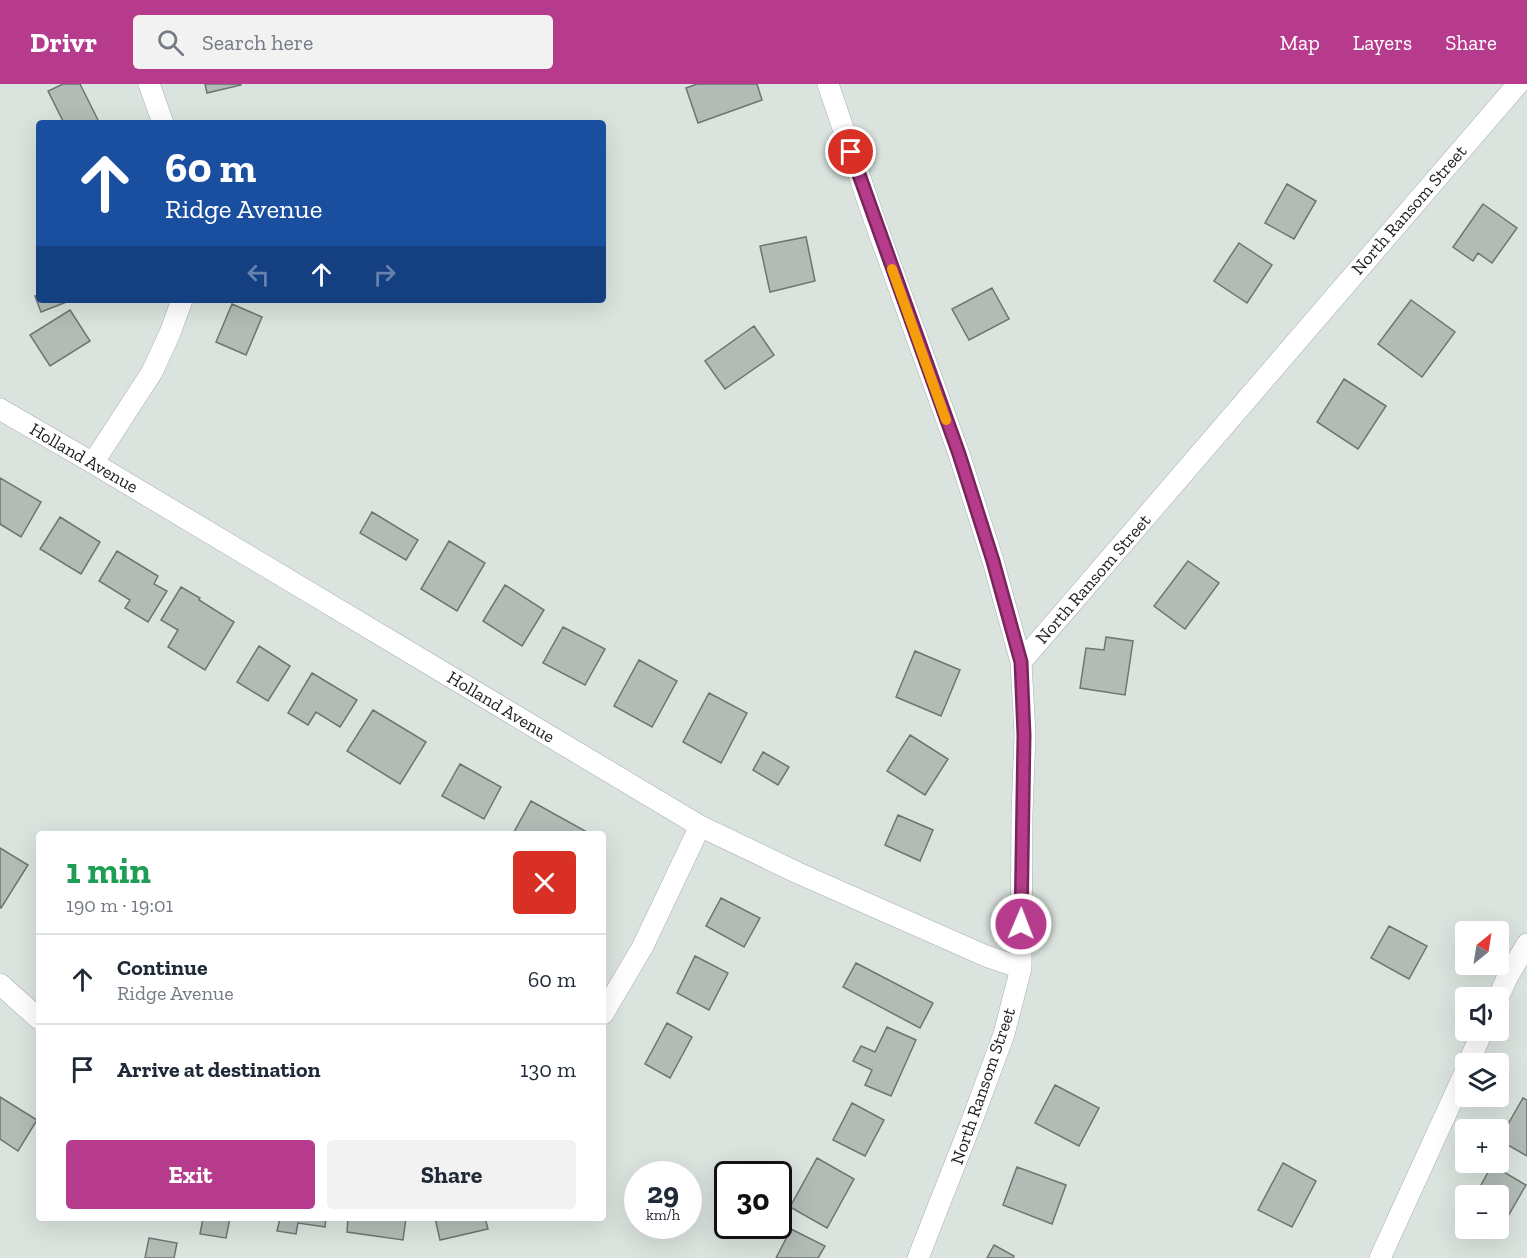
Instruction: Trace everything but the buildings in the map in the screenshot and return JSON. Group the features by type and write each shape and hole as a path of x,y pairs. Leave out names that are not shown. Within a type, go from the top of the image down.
{"street":[{"path":"149,84 162,120"},
{"path":"828,84 959,454 993,561 1021,662"},
{"name":"North Ransom Street","path":"918,1258 1004,1034 1021,968 1024,735 1021,662 1518,84"},
{"path":"93,463 152,372 181,303"},
{"name":"Holland Avenue","path":"0,409 700,826 798,873 975,952 1021,968"},
{"path":"606,1009 643,946 700,826"},
{"path":"1503,987 1527,944"},
{"path":"0,984 36,1016"},
{"path":"1380,1258 1455,1094"}],"slow traffic":[{"path":"892,269 946,420"}],"route":[{"path":"851,152 959,454 993,561 1021,662 1024,735 1021,924"}]}
